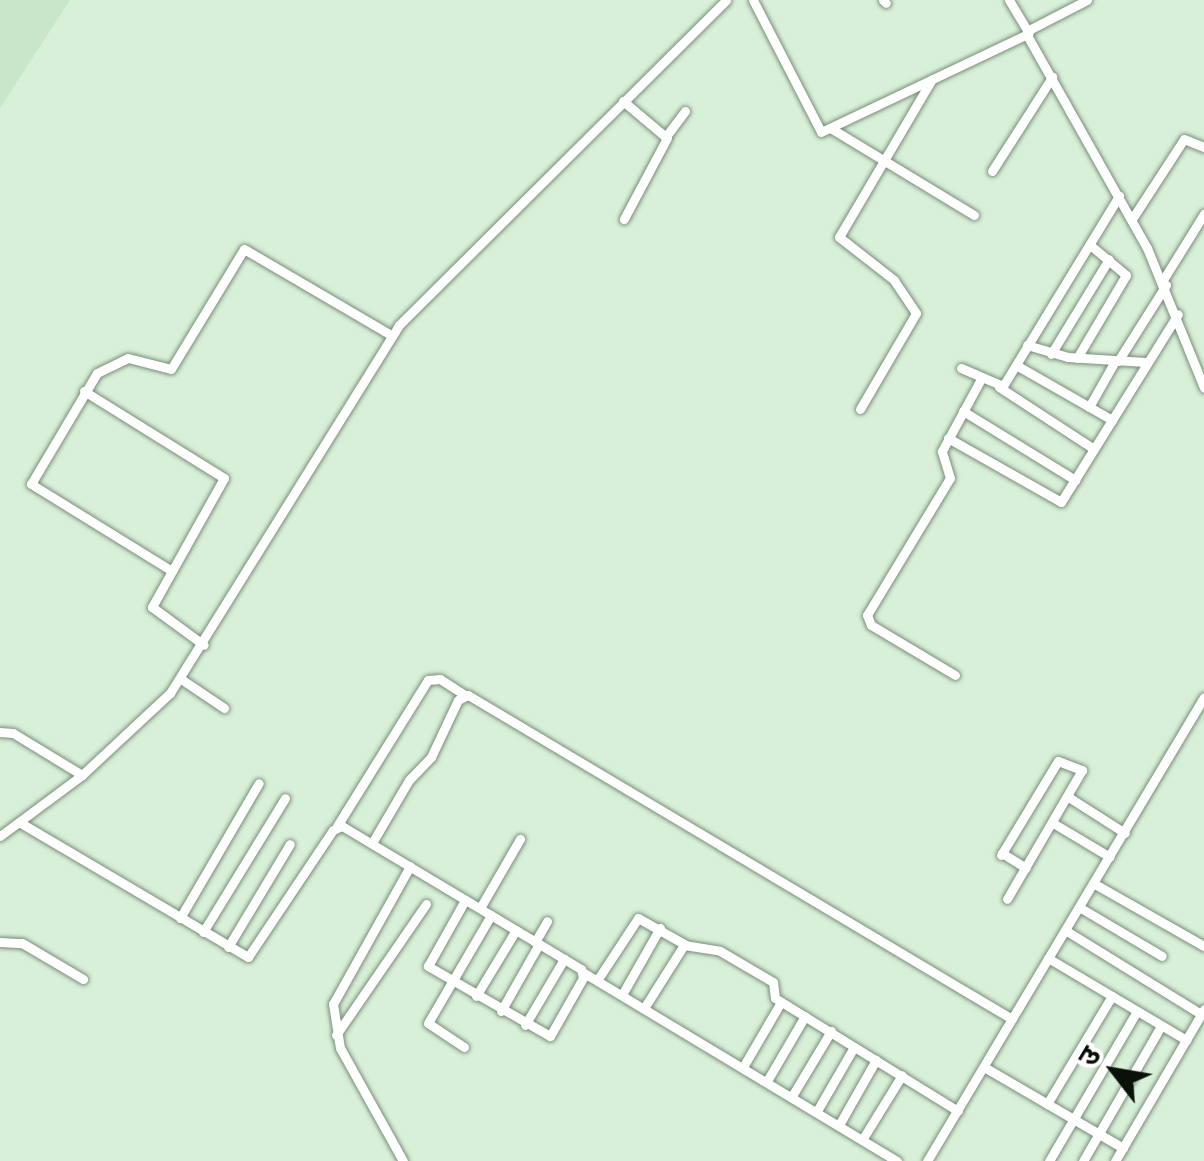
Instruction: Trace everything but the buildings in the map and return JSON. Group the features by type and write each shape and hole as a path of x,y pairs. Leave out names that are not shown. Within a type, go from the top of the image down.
{"street":[{"path":"0,836 82,775 182,679 391,335 726,0"},
{"path":"753,0 816,130 832,129 1028,33 1086,0"},
{"path":"1009,0 1165,282 1201,368 1204,388"},
{"path":"992,171 1052,77"},
{"path":"860,409 916,313 894,280 839,240 932,79"},
{"path":"623,101 668,135"},
{"path":"624,219 685,111"},
{"path":"832,129 974,215"},
{"path":"1132,219 1184,139 1204,147"},
{"path":"999,388 1119,196"},
{"path":"1089,407 1204,214"},
{"path":"1077,358 1125,277 1090,244"},
{"path":"172,571 31,484 100,369 119,360 172,369 244,249 391,335"},
{"path":"1051,354 1110,259"},
{"path":"948,438 1054,502 1075,480 1178,314"},
{"path":"1027,345 1077,358 1146,362"},
{"path":"1016,365 1112,420"},
{"path":"962,368 1094,450"},
{"path":"955,675 867,618 951,475 941,454 982,380"},
{"path":"84,391 224,478 153,611 204,645"},
{"path":"963,411 1075,480"},
{"path":"182,679 224,708"},
{"path":"19,822 246,957 253,954 428,680 440,680 1012,1019"},
{"path":"372,843 464,694"},
{"path":"927,1161 1204,698"},
{"path":"0,732 13,733 82,775"},
{"path":"1008,899 1083,773 1060,759 1002,854 1026,868"},
{"path":"180,918 260,784"},
{"path":"203,932 285,798"},
{"path":"1070,798 1125,833"},
{"path":"1053,824 1110,857"},
{"path":"337,826 372,843 584,973 646,1005 897,1161"},
{"path":"480,908 520,839"},
{"path":"228,947 290,844"},
{"path":"404,1161 336,1035 336,990 410,866"},
{"path":"1093,883 1204,946"},
{"path":"466,900 429,963 476,996 550,1036 584,973"},
{"path":"336,1035 426,904"},
{"path":"1079,907 1162,956"},
{"path":"464,1047 428,1026 491,915"},
{"path":"598,979 636,919 660,928 686,945 720,951 748,966 772,982 770,994 781,1002 958,1111"},
{"path":"501,1010 547,921"},
{"path":"623,993 660,928"},
{"path":"476,996 516,930"},
{"path":"1066,930 1203,1012 1115,1161"},
{"path":"0,942 22,943 83,979"},
{"path":"646,1005 686,945"},
{"path":"1048,958 1186,1040"},
{"path":"524,1025 564,959"},
{"path":"1047,1104 1112,996"},
{"path":"743,1066 781,1002"},
{"path":"1049,1161 1138,1012"},
{"path":"767,1081 805,1016"},
{"path":"1083,1161 1162,1026"},
{"path":"792,1096 830,1031"},
{"path":"817,1111 854,1046"},
{"path":"839,1125 876,1060"},
{"path":"984,1067 1122,1148"},
{"path":"862,1140 902,1075"}],"shaded area":[{"path":"0,0 70,0 0,108"}]}
